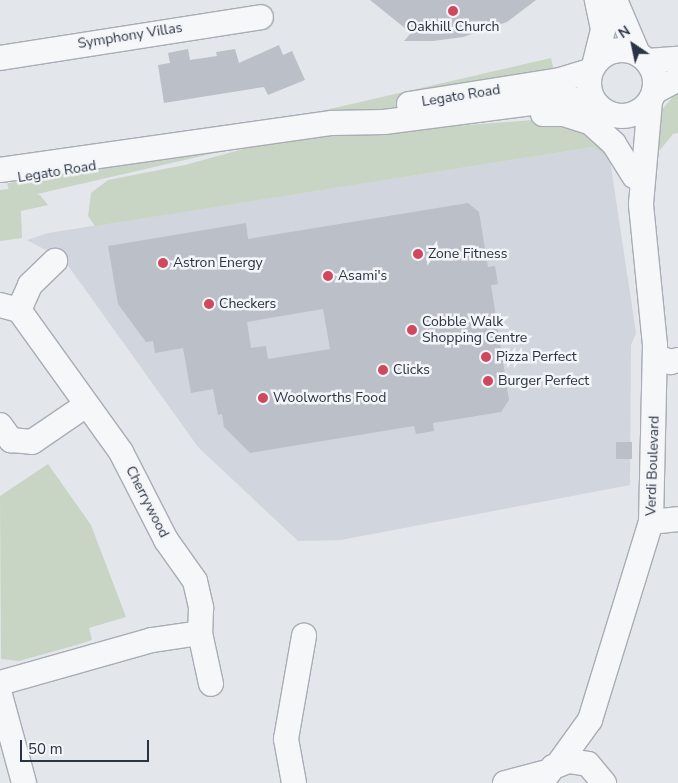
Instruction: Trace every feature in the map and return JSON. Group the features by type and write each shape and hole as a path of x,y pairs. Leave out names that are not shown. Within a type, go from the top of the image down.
{"street":[{"path":"597,0 603,29 593,67 589,92 593,101 612,115 636,114 652,96 678,80"},
{"path":"615,0 642,57 654,73 652,96"},
{"name":"Symphony Villas","path":"0,58 261,17"},
{"path":"593,67 613,50 642,57 678,59"},
{"name":"Legato Road","path":"332,123 356,113 560,80 593,67"},
{"name":"Verdi Boulevard","path":"641,204 652,96"},
{"name":"Legato Road","path":"0,170 332,123 354,125 465,113 563,99 593,101"},
{"path":"465,113 482,117 564,114 581,118 614,144 634,176"},
{"name":"Verdi Boulevard","path":"549,773 590,720 651,522 665,364 641,204 626,142 612,115"},
{"name":"Legato Road","path":"0,181 164,155 200,141"},
{"name":"Cherrywood","path":"55,261 10,308 121,452 166,540 195,581 200,594 200,633 211,684"},
{"path":"0,425 11,440 32,442 86,405"},
{"path":"651,522 678,519"},
{"path":"0,682 152,640 200,633"},
{"path":"294,783 286,739 304,636"},
{"path":"0,695 24,783"},
{"name":"Verdi Boulevard","path":"590,720 602,780"},
{"path":"505,783 549,773 578,761 602,780"}],"shaded area":[{"path":"594,147 610,160 636,333 631,345 630,485 341,540 298,541 198,447 64,260 27,240 48,233"}],"green space":[{"path":"551,58 555,75 11,200 7,184"},
{"path":"678,91 678,133 673,134 660,150 657,148 660,112"},
{"path":"546,119 576,126 599,142 610,160 594,147 95,226 88,216 91,193 108,180 185,165 258,145 323,136"},
{"path":"16,188 40,195 48,205 21,211 22,238 0,241 0,190"},
{"path":"48,464 91,525 126,617 89,628 92,640 19,661 1,659 0,496"}],"building":[{"name":"Oakhill Church","path":"370,0 536,0 507,22 463,37 433,41 404,41 411,33"},
{"path":"279,45 283,55 292,51 305,80 268,95 264,87 164,103 158,65 170,63 168,53 188,49 190,60 217,56 216,52 235,49 239,63"},
{"name":"Cobble Walk Shopping Centre","path":"468,203 479,212 488,267 495,266 498,284 491,285 509,400 501,412 433,423 434,431 416,434 414,426 250,453 224,427 222,414 218,415 213,389 191,393 183,348 155,353 153,341 146,342 118,304 108,246 246,223 248,239","holes":["323,309 330,349 268,359 266,346 251,348 247,322"]},
{"path":"616,442 632,442 632,459 616,459"}],"place":[{"name":"Oakhill Church","path":"453,11"},
{"name":"Zone Fitness","path":"418,254"},
{"name":"Astron Energy","path":"163,263"},
{"name":"Asami's","path":"328,276"},
{"name":"Checkers","path":"209,304"},
{"name":"Cobble Walk Shopping Centre","path":"412,330"},
{"name":"Pizza Perfect","path":"486,357"},
{"name":"Clicks","path":"383,370"},
{"name":"Burger Perfect","path":"488,381"},
{"name":"Woolworths Food","path":"263,398"}]}
